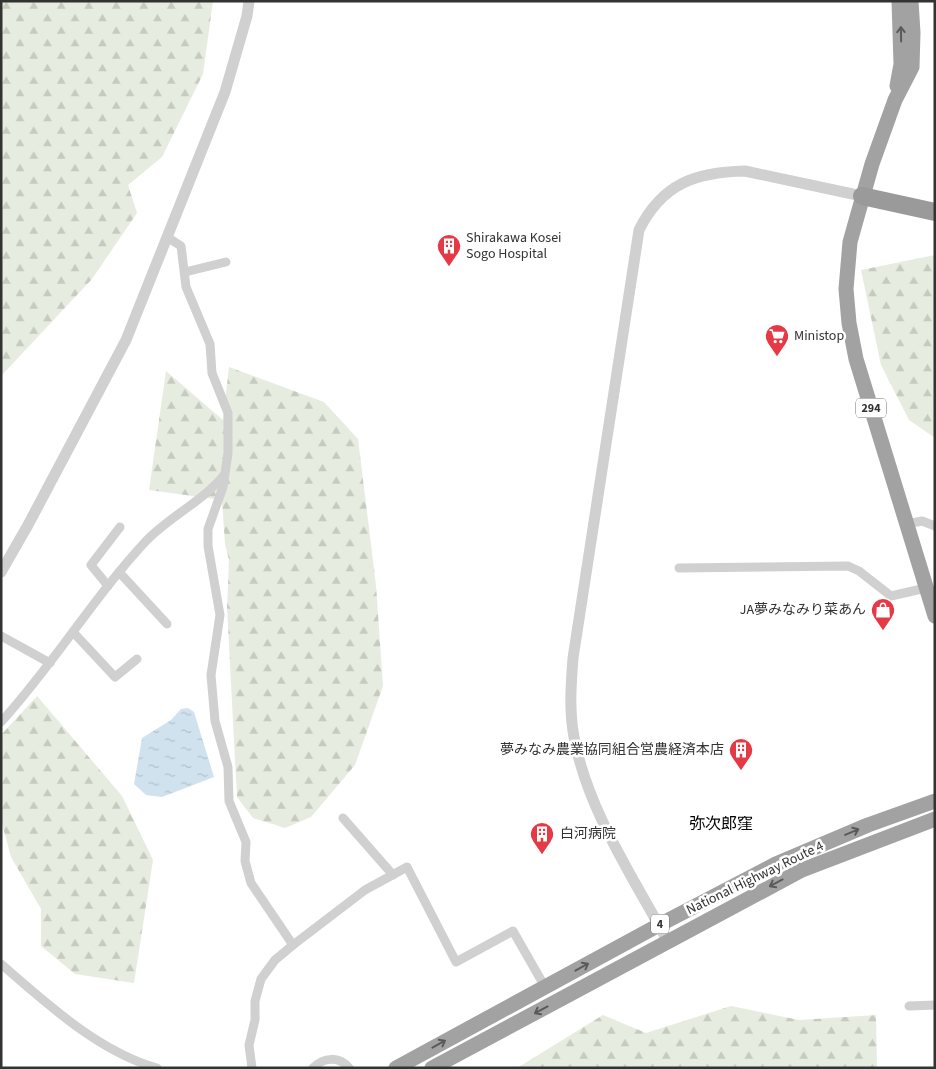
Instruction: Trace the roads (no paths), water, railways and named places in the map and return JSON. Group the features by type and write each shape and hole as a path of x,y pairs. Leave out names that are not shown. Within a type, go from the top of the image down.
{"highway":[{"name":"294","path":"895,100 901,64 898,1"},
{"name":"294","path":"911,1 913,33 912,67 895,100 862,196 850,242 846,269 848,324 856,359 935,616"},
{"path":"862,196 889,197 935,204"},
{"path":"862,196 935,212"},
{"name":"National Highway Route 4","path":"396,1068 659,925 776,864 868,825 935,800"},
{"name":"National Highway Route 4","path":"432,1068 667,940 802,870 935,818"}],"street":[{"path":"1,572 126,340 225,92 249,1"},
{"path":"667,940 592,800 574,737 571,695 573,658 639,230 659,199 671,189 705,175 745,171 862,196"},
{"path":"167,237 181,246 186,287 210,344 212,373 228,413 228,453 222,496 208,529 208,546 220,615 211,675 215,721 228,767 229,801 246,842 245,861 251,883 293,945"},
{"path":"185,272 226,262"},
{"path":"1,722 40,678 108,586 148,540 211,490 224,474"},
{"path":"906,524 922,521 935,526"},
{"path":"108,586 92,565 120,528"},
{"path":"679,568 848,566 859,571 891,596 926,588"},
{"path":"120,572 167,624"},
{"path":"73,632 115,677 137,659"},
{"path":"1,636 50,663"},
{"path":"343,818 393,875"},
{"path":"252,1068 249,1045 255,1020 255,1001 261,979 275,960 365,890 407,867 456,962 513,931 545,987"},
{"path":"1,964 42,999 106,1046 123,1056 157,1068"},
{"path":"909,1006 935,1005"},
{"path":"313,1068 321,1062 330,1059 339,1060 349,1068"}],"water":[{"path":"188,708 194,712 214,777 162,797 146,795 134,784 142,738 171,720 181,709"}],"place":[{"name":"Shirakawa Kosei Sogo Hospital","path":"449,267"},
{"name":"Ministop","path":"777,357"},
{"name":"JA夢みなみり菜あん","path":"883,631"},
{"name":"夢みなみ農業協同組合営農経済本店","path":"741,771"},
{"name":"白河病院","path":"542,855"}],"district":[{"name":"弥次郎窪","path":"721,824"}]}
